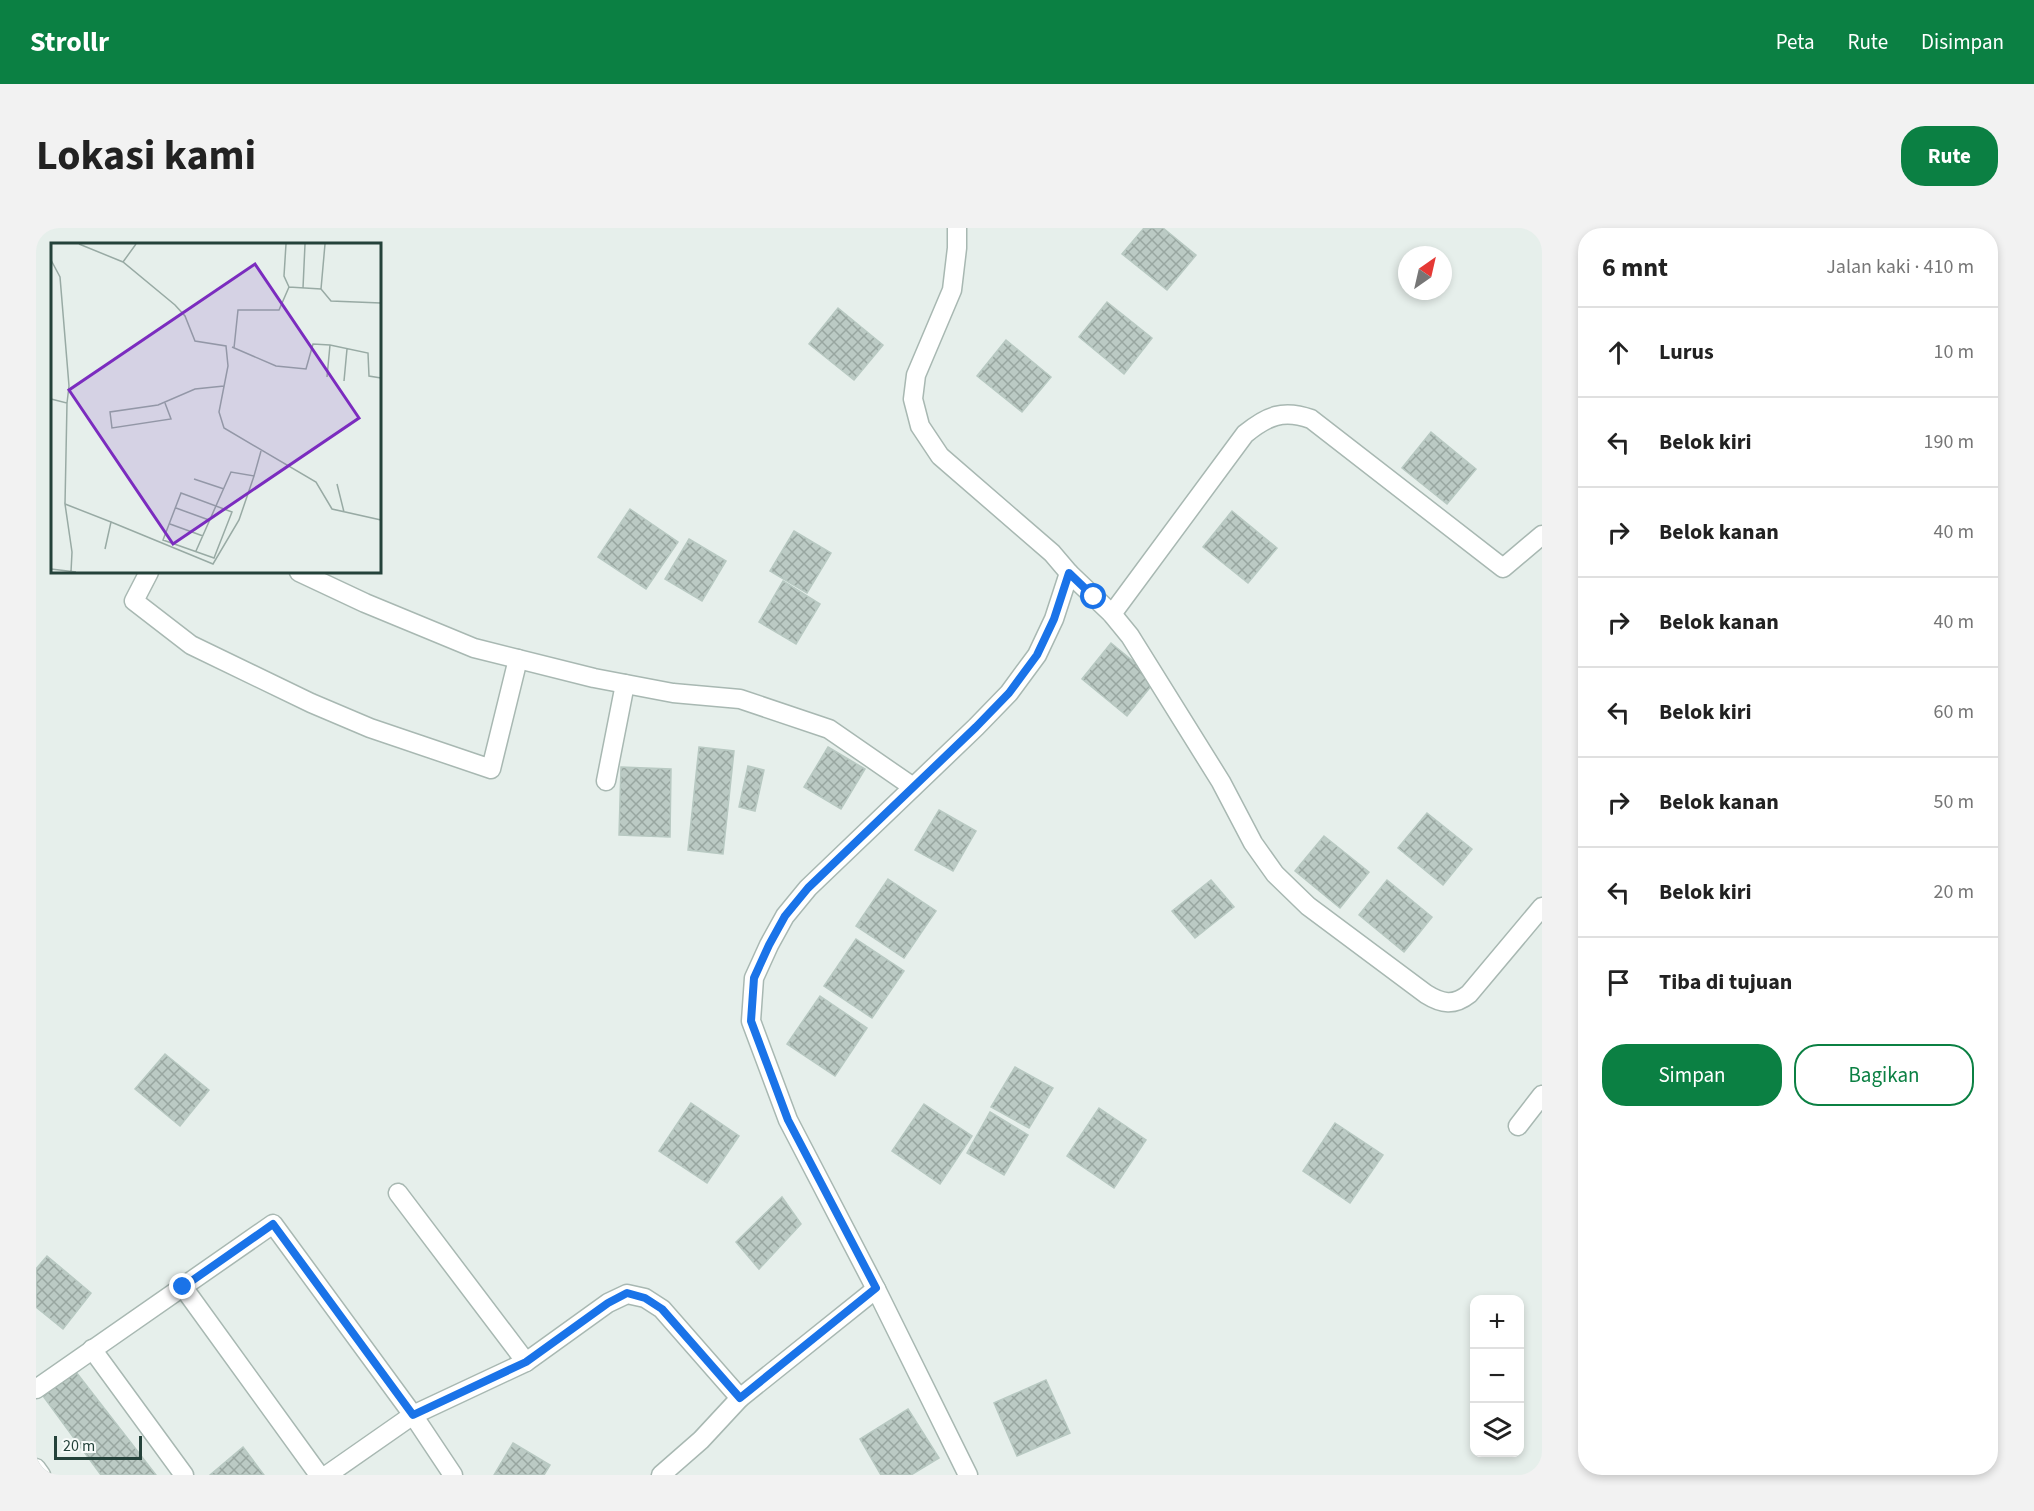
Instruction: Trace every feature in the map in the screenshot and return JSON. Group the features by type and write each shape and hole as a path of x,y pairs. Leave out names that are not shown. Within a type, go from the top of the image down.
{"street":[{"path":"957,228 952,290 916,375 913,399 920,426 940,456 1053,553 1069,573 1112,614 1130,636 1221,782 1253,843 1275,874 1308,906 1434,999 1443,1003 1460,1001 1469,994 1542,907"},
{"path":"1112,614 1245,435 1259,422 1276,415 1295,413 1311,419 1503,568 1542,535"},
{"path":"148,573 134,601 191,645 311,703 370,728 491,769 519,659"},
{"path":"301,573 365,603 474,648 594,678 673,693 740,699 828,729 913,787"},
{"path":"968,1475 876,1288 788,1120 751,1021 754,978 785,916 808,888 976,727 1016,684 1037,655 1054,619 1069,573"},
{"path":"606,781 626,684"},
{"path":"1518,1126 1542,1095"},
{"path":"398,1193 526,1362"},
{"path":"36,1389 273,1224 413,1415 453,1475"},
{"path":"183,1287 319,1475"},
{"path":"661,1475 701,1440 740,1398 876,1288"},
{"path":"327,1475 413,1415 526,1362 608,1303 627,1293 645,1298 662,1309 740,1398"},
{"path":"92,1349 184,1475"},
{"path":"36,1468 41,1475"}],"building":[{"path":"1144,228 1163,228 1196,255 1167,290 1122,254"},
{"path":"1107,302 1152,338 1124,374 1079,337"},
{"path":"838,308 883,345 854,380 809,344"},
{"path":"1006,340 1051,377 1022,412 977,376"},
{"path":"1431,432 1476,469 1447,504 1402,468"},
{"path":"630,509 678,542 646,589 598,557"},
{"path":"1232,511 1277,548 1248,583 1203,547"},
{"path":"794,531 831,553 807,593 770,571"},
{"path":"689,539 726,561 702,601 665,579"},
{"path":"783,581 820,604 796,644 759,622"},
{"path":"1111,643 1156,680 1127,716 1082,679"},
{"path":"699,747 734,751 723,854 688,850"},
{"path":"828,747 865,769 841,809 804,787"},
{"path":"748,766 764,770 755,811 739,807"},
{"path":"621,767 671,769 670,837 619,835"},
{"path":"939,810 976,831 953,871 915,850"},
{"path":"1427,813 1472,849 1443,885 1398,848"},
{"path":"1324,836 1369,872 1340,908 1295,871"},
{"path":"888,879 936,911 904,958 856,926"},
{"path":"1211,880 1234,907 1195,938 1172,911"},
{"path":"1387,880 1432,917 1404,952 1359,915"},
{"path":"856,939 904,971 872,1018 824,986"},
{"path":"820,996 867,1028 835,1076 787,1044"},
{"path":"165,1054 209,1090 180,1126 135,1089"},
{"path":"1015,1067 1053,1088 1029,1128 991,1107"},
{"path":"691,1103 739,1136 707,1183 659,1151"},
{"path":"924,1104 972,1136 940,1184 892,1151"},
{"path":"1099,1108 1146,1140 1114,1188 1067,1156"},
{"path":"990,1112 1028,1135 1004,1175 967,1153"},
{"path":"1335,1123 1383,1155 1350,1203 1303,1171"},
{"path":"782,1197 801,1224 759,1269 736,1242"},
{"path":"47,1256 91,1293 63,1329 36,1307 36,1269"},
{"path":"76,1372 156,1475 101,1475 43,1396"},
{"path":"1046,1380 1070,1433 1017,1456 994,1403"},
{"path":"908,1409 939,1458 911,1475 881,1475 860,1439"},
{"path":"513,1443 550,1465 544,1475 494,1475"},
{"path":"243,1447 264,1475 210,1475"}],"route":[{"path":"183,1287 273,1224 413,1415 526,1362 608,1303 627,1293 645,1298 662,1309 740,1398 876,1288 788,1120 751,1021 754,978 785,916 808,888 1009,693 1037,655 1054,619 1069,573 1094,597"}]}
